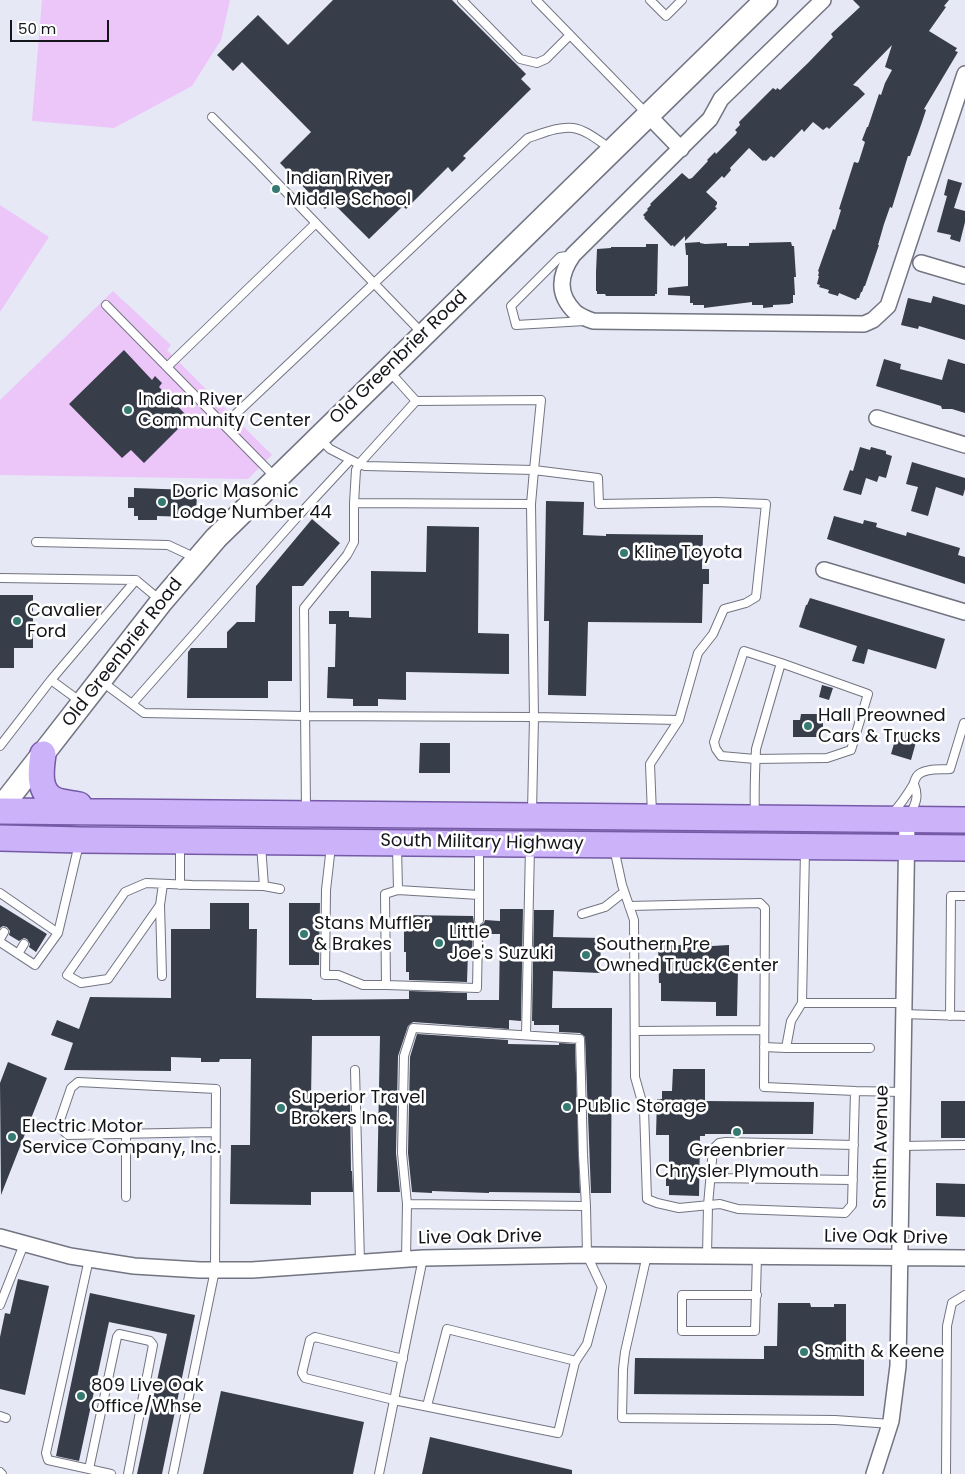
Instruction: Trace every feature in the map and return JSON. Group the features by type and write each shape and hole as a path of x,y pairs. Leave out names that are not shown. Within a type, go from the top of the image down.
{"main road":[{"path":"43,754 40,776 46,792 54,800 80,805 92,812"},
{"name":"South Military Highway","path":"0,810 614,818 965,820"},
{"name":"South Military Highway","path":"0,838 965,848"}],"street":[{"name":"Old Greenbrier Road","path":"0,810 99,680 162,601 216,538 766,0"},
{"path":"823,0 720,99 710,119 573,255 565,266 561,284 567,301 576,314 593,321 864,324 873,320 888,306 965,74"},
{"path":"648,115 681,149"},
{"path":"921,263 965,276"},
{"path":"876,418 965,445"},
{"path":"824,570 965,612"},
{"path":"614,818 614,844"},
{"name":"Smith Avenue","path":"874,1474 890,1424 898,1366 906,847 897,820"},
{"name":"Live Oak Drive","path":"0,1237 70,1256 134,1266 215,1270 252,1270 423,1258 587,1255 965,1258"}],"lane":[{"path":"462,0 520,59 537,63 546,59 570,35"},
{"path":"536,0 648,115"},
{"path":"650,0 666,16 682,0"},
{"path":"212,118 423,334"},
{"path":"224,425 528,138 552,130 573,128 587,133 612,150"},
{"path":"167,367 316,224"},
{"path":"573,255 560,257 511,306 516,325 593,321"},
{"path":"106,305 277,478"},
{"path":"387,370 416,401 541,400 531,504 534,717 532,817"},
{"path":"306,814 304,608 347,555 354,542 356,470 359,464 416,401"},
{"path":"318,438 330,449 365,466 534,470 598,478 599,504 716,502 766,504 756,598 724,609 713,634 698,653 679,720 650,764 652,818"},
{"path":"132,704 350,460"},
{"path":"354,503 531,504"},
{"path":"36,542 168,545 198,559"},
{"path":"0,578 136,580 162,601"},
{"path":"0,746 51,680 136,580"},
{"path":"744,651 868,694 851,750 826,758 755,759 720,756 714,742 744,651"},
{"path":"755,819 756,749 781,663"},
{"path":"51,680 82,703"},
{"path":"99,680 144,713 679,720"},
{"path":"897,820 903,801 920,773 950,769 964,723"},
{"path":"897,820 917,801 917,792 914,784"},
{"path":"2,938 18,954 36,966 58,933 80,840"},
{"path":"180,840 180,885"},
{"path":"261,841 264,886"},
{"path":"331,841 326,890 326,974 338,975 363,985 477,988 478,934"},
{"path":"397,842 398,890"},
{"path":"479,842 479,920"},
{"path":"526,1035 530,843"},
{"path":"614,844 624,892 634,920 635,1077 644,1109 647,1199 679,1208 720,1204 738,1209 845,1213 852,1205 855,1092"},
{"path":"786,1048 791,1020 802,1002 806,846"},
{"path":"160,906 108,979 81,983 67,975 125,892 146,883 264,886 280,889"},
{"path":"162,976 160,906 163,884"},
{"path":"386,985 384,894 398,890 479,895"},
{"path":"582,914 605,907 624,892"},
{"path":"0,893 20,907 37,923 58,933"},
{"path":"950,1016 951,896 965,896"},
{"path":"629,906 760,903 765,908 764,1086 855,1092 902,1092"},
{"path":"16,915 20,907"},
{"path":"18,954 24,944"},
{"path":"802,1002 903,1009 950,1016 965,1016"},
{"path":"402,1359 315,1337 310,1340 302,1373 305,1378 394,1400 558,1433 576,1360 587,1344 602,1288 587,1255 580,1039 413,1028 404,1056 402,1153 407,1204 406,1259"},
{"path":"636,1031 764,1030"},
{"path":"764,1047 870,1048"},
{"path":"356,1070 360,1262"},
{"path":"173,1474 215,1270 216,1089 78,1082 71,1088 58,1126 68,1135 215,1132"},
{"path":"126,1135 126,1197"},
{"path":"707,1256 708,1205 713,1149 719,1143 854,1145"},
{"path":"901,1146 965,1145"},
{"path":"710,1178 853,1180"},
{"path":"407,1204 586,1206"},
{"path":"0,1305 24,1244"},
{"path":"647,1255 625,1352 622,1418 835,1420 890,1424"},
{"path":"757,1255 757,1295 755,1331 682,1331 682,1294 757,1295"},
{"path":"379,1474 423,1258"},
{"path":"89,1259 46,1453 48,1460 111,1474"},
{"path":"946,1474 947,1326 952,1302 965,1295"},
{"path":"427,1406 447,1329 576,1360"},
{"path":"89,1470 118,1334 150,1342 153,1345 128,1474"}],"shaded area":[{"path":"42,0 230,0 221,40 192,86 114,128 32,121"},
{"path":"0,205 49,237 0,312"},
{"path":"113,291 171,345 167,350 272,455 248,479 0,475 0,400"}],"building":[{"name":"Indian River Middle School","path":"333,0 452,0 526,74 521,79 531,89 463,156 466,158 452,172 448,167 406,209 403,206 369,239 332,202 325,209 280,163 311,132 242,62 233,71 217,55 258,15 288,45"},
{"path":"853,0 949,0 929,31 957,48 955,51 958,52 924,109 926,110 921,125 910,156 908,156 892,208 890,207 879,245 859,298 856,300 839,293 838,296 828,293 829,290 819,287 820,285 817,284 818,271 833,229 835,230 841,210 839,209 854,162 858,163 859,161 865,142 862,140 879,94 881,95 892,70 885,67 892,45 853,85 865,94 829,129 827,127 823,130 813,122 804,132 802,129 774,158 771,156 766,161 763,161 749,148 730,168 731,170 724,178 722,176 706,192 717,202 715,207 717,208 685,241 685,236 674,247 673,245 671,246 644,218 643,215 648,210 650,204 682,173 689,179 692,178 715,152 716,154 736,134 735,130 740,125 739,122 773,88 780,90 808,63 833,37 831,34 860,7"},
{"path":"948,179 962,183 954,208 965,211 965,222 960,242 950,239 951,235 937,232 947,196 944,195"},
{"path":"700,242 705,244 727,243 727,246 749,246 749,243 791,242 792,246 794,246 796,277 794,277 795,295 793,295 793,303 763,308 763,305 752,305 752,302 704,308 704,305 693,305 693,303 690,303 690,296 668,295 668,288 688,286 688,255 686,255 685,243"},
{"path":"646,244 658,244 657,294 655,296 606,296 605,294 597,294 597,249 646,247"},
{"path":"933,296 965,305 965,340 919,326 918,329 901,325 908,298 931,303"},
{"name":"Indian River Community Center","path":"124,350 152,380 155,376 162,383 159,387 187,416 176,427 178,429 144,463 131,450 122,458 69,404"},
{"path":"884,359 901,364 900,369 942,380 948,359 965,364 965,413 952,409 942,409 941,406 876,386"},
{"path":"860,447 870,450 871,447 886,451 886,454 892,456 886,478 879,476 877,482 866,478 861,495 843,490 850,470 853,471"},
{"path":"912,462 965,478 963,496 936,487 928,516 911,511 918,487 906,484"},
{"name":"Doric Masonic Lodge Number 44","path":"134,488 191,490 191,496 197,496 196,511 191,511 191,517 157,516 157,520 138,520 138,516 134,516 134,508 128,508 128,497 134,497"},
{"name":"Kline Toyota","path":"546,501 584,502 583,535 703,535 702,569 709,569 709,584 703,584 702,623 588,622 586,696 548,695 549,621 544,621"},
{"path":"834,516 863,524 864,520 877,523 876,527 906,536 907,532 960,548 958,555 965,557 965,584 827,539"},
{"path":"312,519 340,543 303,586 292,586 292,681 268,681 268,698 187,698 188,652 191,648 227,648 227,632 237,622 255,622 256,586"},
{"path":"427,526 479,527 478,633 509,634 509,674 406,672 406,700 378,699 378,706 353,706 353,699 327,698 328,667 335,667 336,624 329,624 329,611 349,611 349,617 371,618 371,571 426,572"},
{"name":"Cavalier Ford","path":"0,595 33,595 33,648 14,648 14,668 0,668"},
{"path":"810,598 945,639 936,669 868,649 864,664 852,661 857,646 799,627"},
{"path":"822,685 833,688 829,700 819,697"},
{"name":"Hall Preowned Cars & Trucks","path":"801,714 823,714 823,737 793,737 793,720 800,720"},
{"path":"898,730 918,735 911,760 891,754"},
{"path":"420,743 450,743 450,773 419,773"},
{"path":"210,903 249,903 249,929 257,929 256,998 312,1000 409,999 409,991 467,993 467,1000 499,1000 500,934 484,934 479,928 473,931 472,952 468,952 467,982 409,980 409,972 406,972 406,952 404,952 404,915 473,916 474,923 479,926 485,920 500,921 500,909 523,909 521,1021 509,1020 509,1029 413,1022 408,1026 398,1056 396,1153 400,1192 377,1192 380,1036 312,1036 311,1099 350,1099 353,1192 311,1192 311,1205 230,1204 231,1145 250,1145 251,1059 220,1059 219,1062 201,1062 201,1058 171,1057 171,1071 64,1070 73,1043 51,1035 57,1020 79,1029 90,997 171,998 171,929 210,929"},
{"name":"Stans Muffler & Brakes","path":"289,903 320,903 319,965 289,965"},
{"path":"0,905 47,934 36,952 29,947 30,944 27,939 24,938 19,941 9,935 10,931 7,927 3,926 0,928"},
{"path":"534,910 554,910 553,937 601,938 600,973 553,971 552,1008 612,1008 611,1193 591,1193 585,1037 580,1033 559,1032 559,1025 534,1025 534,1021 532,1021"},
{"path":"698,942 712,942 712,946 729,945 729,969 738,969 737,1016 716,1016 716,1002 661,1001 658,945 698,945"},
{"path":"417,1034 508,1040 508,1044 575,1044 580,1193 412,1192 408,1153 410,1057"},
{"name":"Electric Motor Service Company, Inc.","path":"8,1062 47,1078 1,1195 0,1083"},
{"name":"Greenbrier Chrysler Plymouth","path":"673,1069 705,1069 705,1101 814,1102 813,1134 705,1134 705,1136 700,1136 699,1196 669,1195 669,1186 666,1186 666,1173 669,1173 669,1135 656,1135 657,1099 662,1099 662,1091 672,1091"},
{"path":"941,1101 965,1101 965,1138 941,1138"},
{"path":"936,1183 965,1184 965,1217 936,1216"},
{"path":"18,1279 49,1286 25,1395 0,1389 0,1337 5,1313 10,1314"},
{"name":"809 Live Oak Office/Whse","path":"90,1293 195,1315 162,1474 137,1474 167,1334 109,1322 79,1461 56,1456"},
{"name":"Smith & Keene","path":"778,1303 810,1303 811,1307 834,1307 834,1304 846,1304 846,1359 864,1359 864,1396 634,1394 635,1358 764,1359 764,1346 777,1346"},
{"path":"221,1391 364,1422 353,1474 203,1474"},
{"path":"430,1437 572,1470 572,1474 422,1474"}],"place":[{"name":"Indian River Middle School","path":"276,189"},
{"name":"Indian River Community Center","path":"128,410"},
{"name":"Doric Masonic Lodge Number 44","path":"162,502"},
{"name":"Kline Toyota","path":"624,553"},
{"name":"Cavalier Ford","path":"17,621"},
{"name":"Hall Preowned Cars & Trucks","path":"808,726"},
{"name":"Stans Muffler & Brakes","path":"304,934"},
{"name":"Little Joe's Suzuki","path":"439,943"},
{"name":"Southern Pre Owned Truck Center","path":"586,955"},
{"name":"Public Storage","path":"567,1107"},
{"name":"Superior Travel Brokers Inc.","path":"281,1108"},
{"name":"Greenbrier Chrysler Plymouth","path":"737,1132"},
{"name":"Electric Motor Service Company, Inc.","path":"12,1137"},
{"name":"Smith & Keene","path":"804,1352"},
{"name":"809 Live Oak Office/Whse","path":"81,1396"}]}
